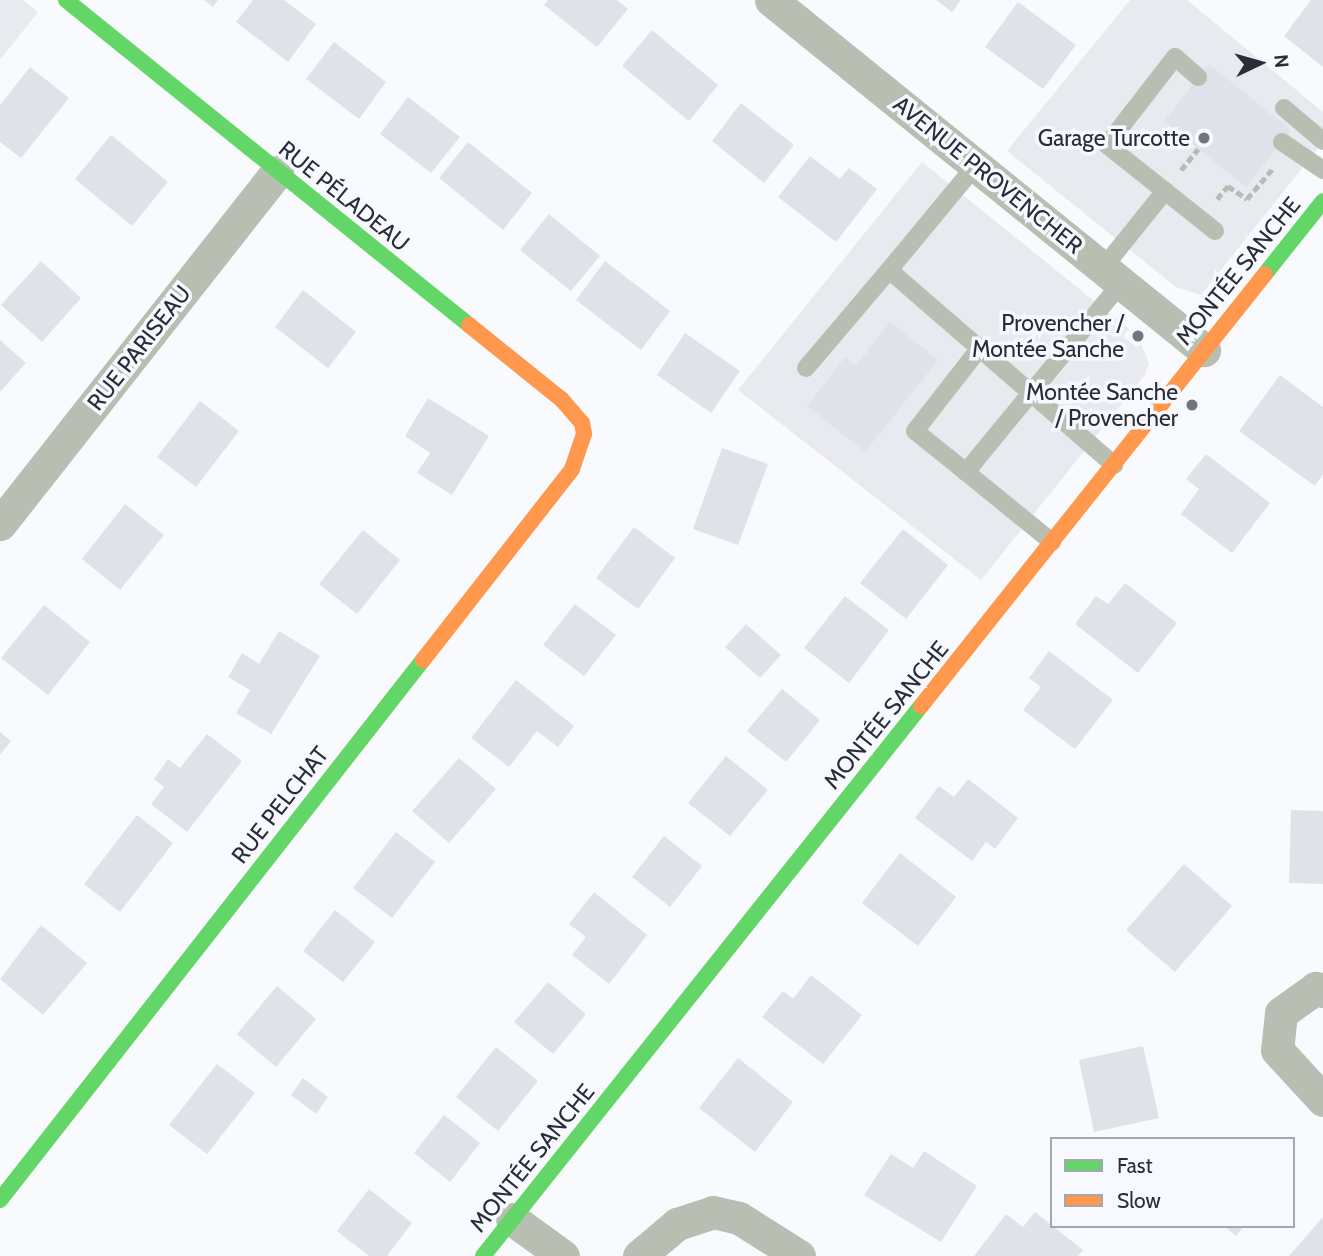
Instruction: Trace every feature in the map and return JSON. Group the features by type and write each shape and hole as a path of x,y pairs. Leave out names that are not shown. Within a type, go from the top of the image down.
{"street":[{"name":"RUE PÉLADEAU","path":"66,0 561,400 582,424 584,433"},
{"name":"AVENUE PROVENCHER","path":"771,0 1204,350"},
{"name":"RUE PARISEAU","path":"0,524 277,172"},
{"name":"MONTÉE SANCHE","path":"483,1256 1323,201"},
{"name":"RUE PELCHAT","path":"0,1200 572,469 584,433"},
{"path":"1323,991 1316,988 1282,1013 1277,1050 1323,1100"},
{"path":"639,1256 677,1224 713,1212 739,1218 799,1256"},
{"path":"512,1220 563,1256"}],"lane":[{"path":"1198,77 1174,57 1107,145 1216,231"},
{"path":"1284,108 1323,141"},
{"path":"1282,142 1323,170"},
{"path":"806,369 976,165"},
{"path":"966,472 1031,393 1112,275 1165,191"},
{"path":"889,270 1114,465"},
{"path":"979,349 915,431 1052,542"}],"path":[{"path":"1200,219 1228,186 1247,199 1252,193"}],"shaded area":[{"path":"0,0 23,0 38,12 0,60"},
{"path":"1130,0 1187,0 1323,112 1323,142 1201,295 1176,287 1007,151"},
{"path":"922,162 1129,329 1123,337 1137,347 1141,344 1149,363 1145,375 981,580 738,390"}],"building":[{"path":"204,0 218,0 213,7"},
{"path":"253,0 284,0 316,24 288,62 236,22"},
{"path":"548,0 617,0 628,9 597,47 544,5"},
{"path":"936,0 961,0 952,12"},
{"path":"1311,0 1323,0 1323,67 1284,36"},
{"path":"1018,2 1076,45 1043,89 985,47"},
{"path":"652,30 718,85 689,121 622,66"},
{"path":"334,42 386,82 359,119 306,79"},
{"path":"1209,64 1291,130 1246,187 1164,121"},
{"path":"30,67 69,98 21,158 0,142 0,105"},
{"path":"408,97 460,137 431,173 380,134"},
{"path":"741,103 794,145 764,183 712,141"},
{"path":"111,135 168,182 132,226 75,179"},
{"path":"468,142 532,193 503,230 439,178"},
{"path":"810,156 840,179 849,168 877,189 836,242 778,197"},
{"path":"549,214 600,256 571,291 520,250"},
{"path":"41,261 81,298 42,342 1,305"},
{"path":"605,261 670,311 641,350 576,300"},
{"path":"303,290 356,332 328,368 275,327"},
{"path":"890,322 938,360 865,452 807,406 845,357 856,366"},
{"path":"685,333 740,371 711,413 657,375"},
{"path":"0,340 26,363 0,392"},
{"path":"1280,375 1323,407 1323,474 1315,486 1239,431"},
{"path":"428,398 489,436 452,495 417,473 430,453 405,436"},
{"path":"200,401 239,431 196,487 157,457"},
{"path":"722,448 768,464 738,545 693,529"},
{"path":"1206,454 1270,503 1232,553 1181,514 1199,489 1186,479"},
{"path":"125,504 164,535 120,590 82,559"},
{"path":"634,527 675,558 638,609 596,578"},
{"path":"903,529 948,565 906,619 860,583"},
{"path":"363,530 400,560 357,614 319,584"},
{"path":"1125,583 1177,623 1138,673 1075,624 1096,596 1108,604"},
{"path":"845,596 889,630 849,683 804,648"},
{"path":"575,604 616,635 584,676 543,645"},
{"path":"44,605 90,642 48,695 1,658"},
{"path":"746,624 781,655 760,678 725,647"},
{"path":"279,631 320,656 271,734 236,713 250,690 228,677 242,653 259,664"},
{"path":"1049,651 1113,700 1075,749 1023,710 1041,687 1029,678"},
{"path":"516,680 574,726 558,747 537,731 509,767 471,738"},
{"path":"782,689 820,720 786,762 747,731"},
{"path":"0,732 11,741 0,755"},
{"path":"207,734 242,761 187,832 151,804 164,787 154,779 168,759 180,768"},
{"path":"726,756 768,790 730,836 688,803"},
{"path":"459,758 496,789 449,843 412,811"},
{"path":"968,779 1018,818 995,849 986,842 972,861 915,818 939,786 954,797"},
{"path":"1291,810 1323,811 1323,884 1289,883"},
{"path":"137,815 173,843 120,912 84,884"},
{"path":"396,832 435,862 392,918 353,888"},
{"path":"664,836 702,866 670,907 632,877"},
{"path":"900,853 956,897 918,946 862,903"},
{"path":"1184,864 1232,906 1175,972 1126,930"},
{"path":"594,892 647,935 609,984 572,955 586,937 569,924"},
{"path":"335,910 375,942 343,982 303,951"},
{"path":"41,925 87,963 43,1015 0,979"},
{"path":"811,975 862,1015 823,1064 762,1017 783,991 793,999"},
{"path":"548,982 586,1014 553,1054 514,1022"},
{"path":"277,986 316,1019 276,1067 237,1034"},
{"path":"1143,1046 1159,1118 1094,1132 1079,1060"},
{"path":"496,1047 538,1081 498,1131 456,1097"},
{"path":"738,1058 793,1102 755,1152 699,1108"},
{"path":"217,1064 255,1093 207,1154 169,1125"},
{"path":"303,1078 328,1097 316,1114 291,1095"},
{"path":"444,1115 480,1143 450,1182 414,1153"},
{"path":"924,1151 977,1186 941,1242 864,1195 891,1154 913,1168"},
{"path":"369,1189 412,1223 387,1256 369,1256 337,1231"},
{"path":"1035,1212 1050,1224 1050,1228 1055,1228 1083,1250 1078,1256 974,1256 1006,1214 1023,1227"},
{"path":"1323,1217 1323,1256 1289,1256"},
{"path":"1226,1228 1242,1228 1236,1236"}],"traffic: fast":[{"path":"66,0 469,325"},
{"path":"1265,274 1323,201"},
{"path":"0,1200 423,660"},
{"path":"483,1256 921,706"}],"traffic: slow":[{"path":"921,706 1265,274"},
{"path":"423,660 572,469 584,434 582,423 561,399 469,325"}],"place":[{"name":"Garage Turcotte","path":"1204,138"},
{"name":"Provencher / Montée Sanche","path":"1138,336"},
{"name":"Montée Sanche / Provencher","path":"1192,405"}]}
